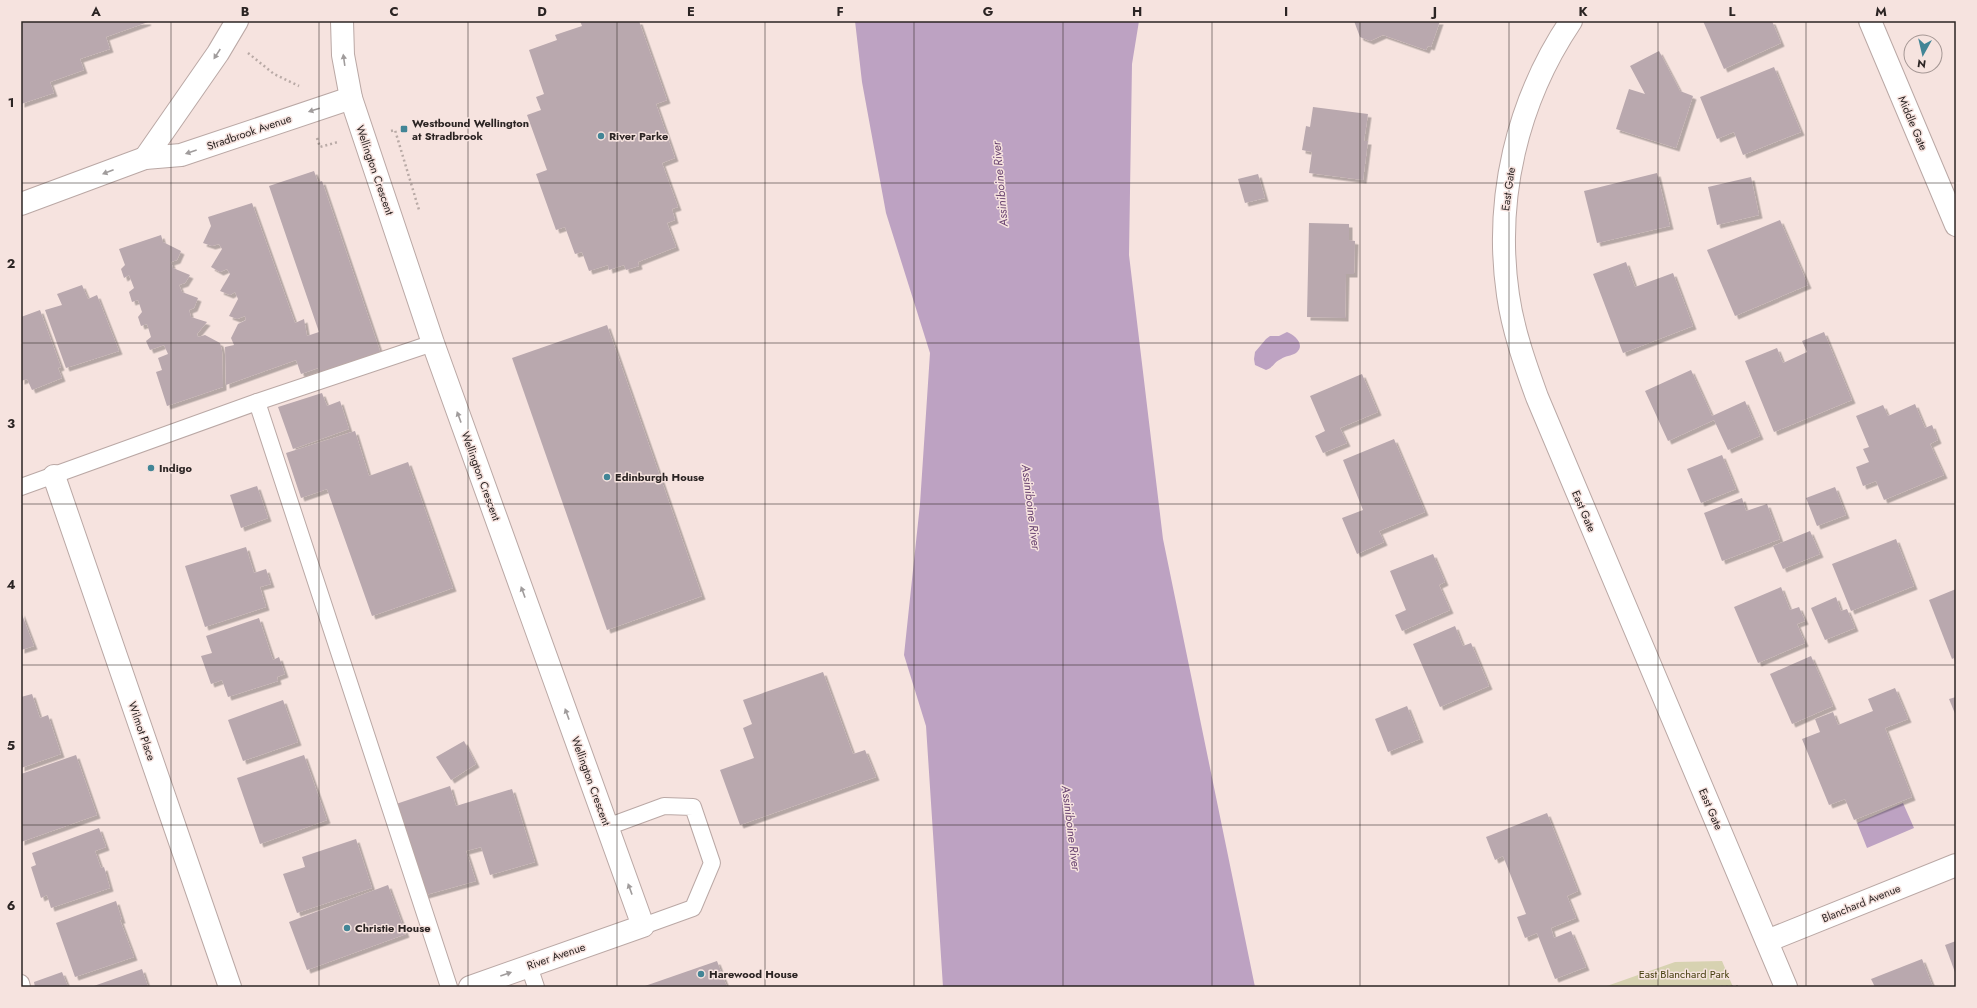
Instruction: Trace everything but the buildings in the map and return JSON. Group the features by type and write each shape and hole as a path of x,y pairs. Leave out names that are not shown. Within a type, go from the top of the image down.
{"street":[{"path":"145,158 218,54 238,21"},
{"name":"Wellington Crescent","path":"342,21 343,56 351,98 433,343 643,926"},
{"name":"East Gate","path":"1571,21 1560,38 1534,88 1522,122 1514,153 1503,228 1503,250 1508,297 1522,353 1537,397 1786,987"},
{"name":"Middle Gate","path":"1870,21 1956,225"},
{"name":"Stradbrook Avenue","path":"21,204 145,158 181,155 351,98"},
{"name":"Wilmot Place","path":"54,476 230,987"},
{"name":"Blanchard Avenue","path":"1766,941 1956,865"},
{"name":"River Avenue","path":"470,987 643,926"}],"lane":[{"path":"21,487 257,402 433,343"},
{"path":"257,402 449,987"},
{"path":"607,827 664,806 693,807 712,863 693,908 643,926"},
{"path":"529,966 536,987"},
{"path":"21,983 22,987"}],"path":[{"path":"1721,987 1742,986"}],"green space":[{"name":"East Blanchard Park","path":"1722,961 1733,987 1604,987 1675,962"}],"water":[{"name":"Assiniboine River","path":"855,21 1139,21 1132,64 1129,255 1163,539 1255,987 943,987 926,726 904,655 920,504 930,353 886,213 862,82"},
{"path":"1287,332 1293,335 1300,344 1299,350 1292,355 1279,360 1266,370 1255,365 1255,352 1266,339 1270,336 1279,336"},
{"path":"1903,803 1914,828 1867,848 1857,823"}],"place":[{"name":"Westbound Wellington at Stradbrook","path":"404,129"},
{"name":"River Parke","path":"601,136"},
{"name":"Indigo","path":"151,468"},
{"name":"Edinburgh House","path":"607,477"},
{"name":"Christie House","path":"347,928"},
{"name":"Harewood House","path":"701,974"}]}
